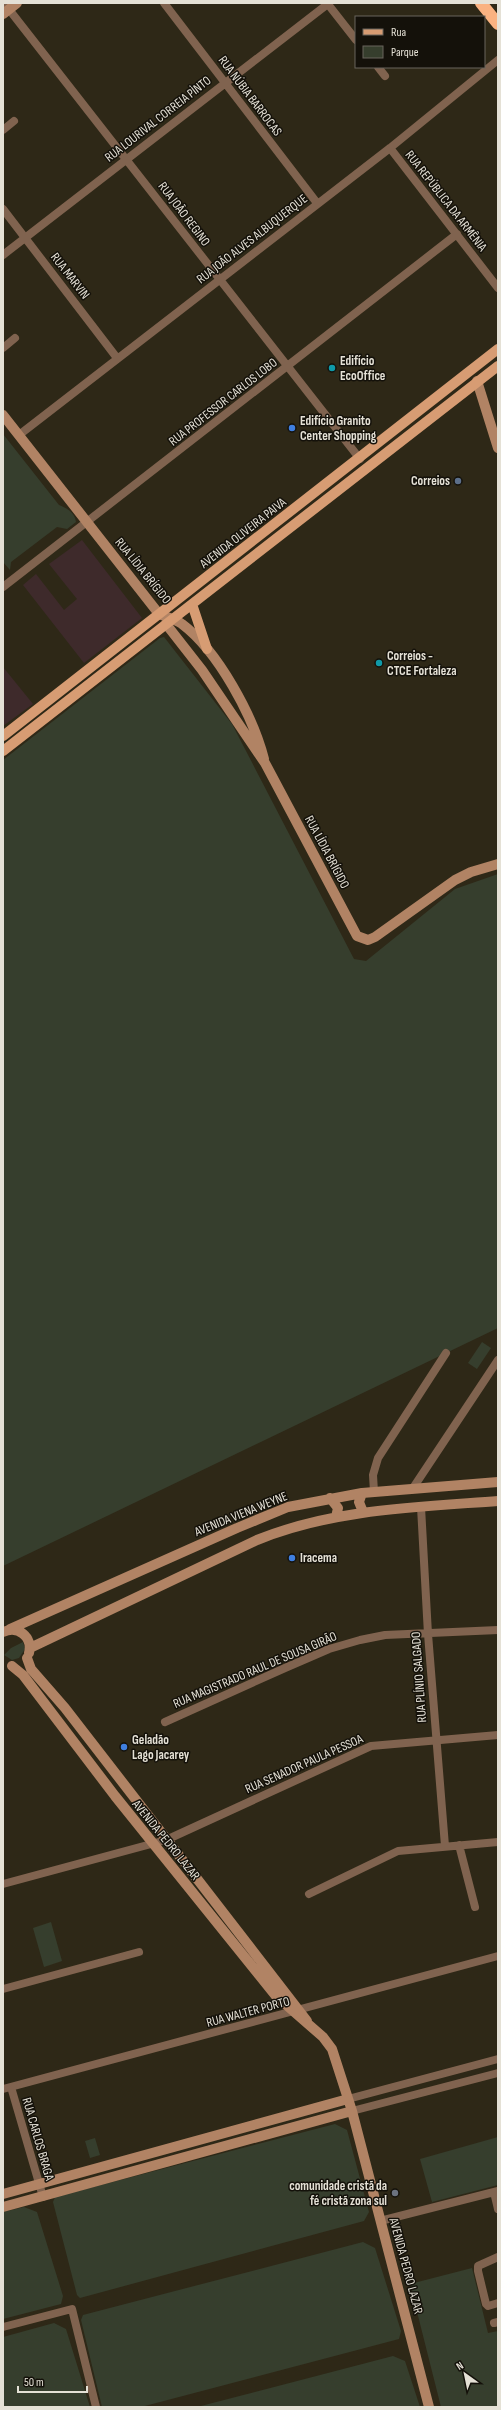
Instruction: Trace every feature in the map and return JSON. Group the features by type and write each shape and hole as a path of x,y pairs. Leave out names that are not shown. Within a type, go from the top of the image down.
{"highway":[{"path":"481,3 498,24"}],"main road":[{"name":"AVENIDA OLIVEIRA PAIVA","path":"3,736 360,459 498,349"},
{"name":"AVENIDA OLIVEIRA PAIVA","path":"3,752 498,366"},
{"path":"192,604 207,649"}],"street":[{"name":"RUA NÚBIA BARROCAS","path":"164,3 318,203"},
{"name":"RUA LOURIVAL CORREIA PÌNTO","path":"3,256 328,3"},
{"path":"328,3 355,39"},
{"name":"RUA JOÃO REGINO","path":"8,7 360,459"},
{"name":"RUA JOÃO ALVES ALBUQUERQUE","path":"19,435 390,148 498,60"},
{"path":"379,68 385,76"},
{"path":"3,130 14,121"},
{"name":"RUA REPÚBLICA DA ARMÊNIA","path":"390,148 498,288"},
{"name":"RUA MARVIN","path":"3,209 118,358"},
{"name":"RUA PROFESSOR CARLOS LOBO","path":"3,587 457,234"},
{"path":"3,348 15,338"},
{"path":"477,381 498,448"},
{"name":"RUA LÍDIA BRÍGIDO","path":"3,415 159,614 169,622 202,670 265,763 355,934 363,940 375,937 455,880 471,872 498,864"},
{"name":"RUA LÍDIA BRÍGIDO","path":"169,622 181,623 218,662 258,736 265,763"},
{"path":"202,670 213,672 217,668 218,662"},
{"path":"374,1492 373,1475 378,1458 446,1353"},
{"path":"413,1488 498,1360"},
{"name":"AVENIDA VIENA WEYNE","path":"6,1631 267,1515 330,1498 362,1493 498,1482"},
{"path":"362,1493 359,1502 363,1512"},
{"path":"330,1498 338,1508 336,1517"},
{"path":"30,1648 257,1540 294,1526 363,1512 421,1506 498,1501"},
{"name":"RUA PLÍNIO SALGADO","path":"421,1506 428,1634 445,1846"},
{"name":"RUA MAGISTRADO RAUL DE SOUSA GIRÃO","path":"165,1722 329,1649 385,1635 498,1630"},
{"path":"6,1631 24,1634 30,1648 27,1658 19,1664 6,1665"},
{"name":"AVENIDA PEDRO LAZAR","path":"27,1658 31,1669 65,1708 296,2011 332,2049 352,2111 429,2407"},
{"name":"AVENIDA PEDRO LAZAR","path":"6,1665 23,1675 152,1844 276,1996 296,2011"},
{"name":"RUA SENADOR PAULA PESSOA","path":"3,1884 166,1840 371,1746 498,1735"},
{"path":"93,1768 104,1760"},
{"path":"309,1894 398,1851 498,1842"},
{"path":"459,1845 475,1907"},
{"path":"206,1910 215,1903"},
{"path":"3,1989 139,1952"},
{"name":"RUA WALTER PORTO","path":"7,2088 498,1956"},
{"path":"3,2194 498,2059"},
{"path":"465,2068 468,2080"},
{"path":"3,2207 352,2111 498,2073"},
{"name":"RUA CARLOS BRAGA","path":"7,2088 42,2197"},
{"path":"247,2127 250,2139"},
{"path":"122,2162 125,2174"},
{"path":"380,2221 496,2191 498,2209"},
{"path":"498,2257 482,2262 478,2266 486,2304 488,2306 498,2303"},
{"path":"3,2327 72,2309 96,2407"}],"shaded area":[{"path":"82,540 142,618 84,663 23,585 36,574 64,610 77,599 49,564"},
{"path":"3,667 33,704 3,726"}],"green space":[{"path":"3,434 59,505 68,509 72,513 76,522 67,529 57,527 11,562 10,570 3,562"},
{"path":"164,637 232,724 354,959 366,961 455,889 498,874 498,1328 3,1566 3,760 160,638"},
{"path":"482,1342 491,1348 477,1369 468,1363"},
{"path":"23,1642 25,1649 19,1658 12,1660 4,1655 11,1648"},
{"path":"51,1922 62,1961 44,1967 33,1928"},
{"path":"335,2124 347,2130 369,2212 364,2221 80,2298 77,2295 53,2202 55,2197"},
{"path":"498,2137 498,2185 432,2202 420,2159"},
{"path":"95,2138 100,2155 90,2158 85,2141"},
{"path":"24,2207 37,2212 63,2296 61,2304 3,2319 3,2212"},
{"path":"363,2242 375,2248 401,2331 399,2339 141,2407 102,2407 81,2320 83,2315"},
{"path":"472,2268 488,2333 498,2331 498,2407 441,2407 410,2284"},
{"path":"54,2323 66,2329 90,2407 3,2407 3,2337"},
{"path":"393,2356 405,2361 420,2407 197,2407"}],"place":[{"name":"Edifício EcoOffice","path":"332,368"},
{"name":"Edifício Granito Center Shopping","path":"292,428"},
{"name":"Correios","path":"458,481"},
{"name":"Correios - CTCE Fortaleza","path":"379,663"},
{"name":"Iracema","path":"292,1558"},
{"name":"Geladão Lago Jacarey","path":"124,1747"},
{"name":"comunidade cristã da fé cristã zona sul","path":"395,2193"}]}
